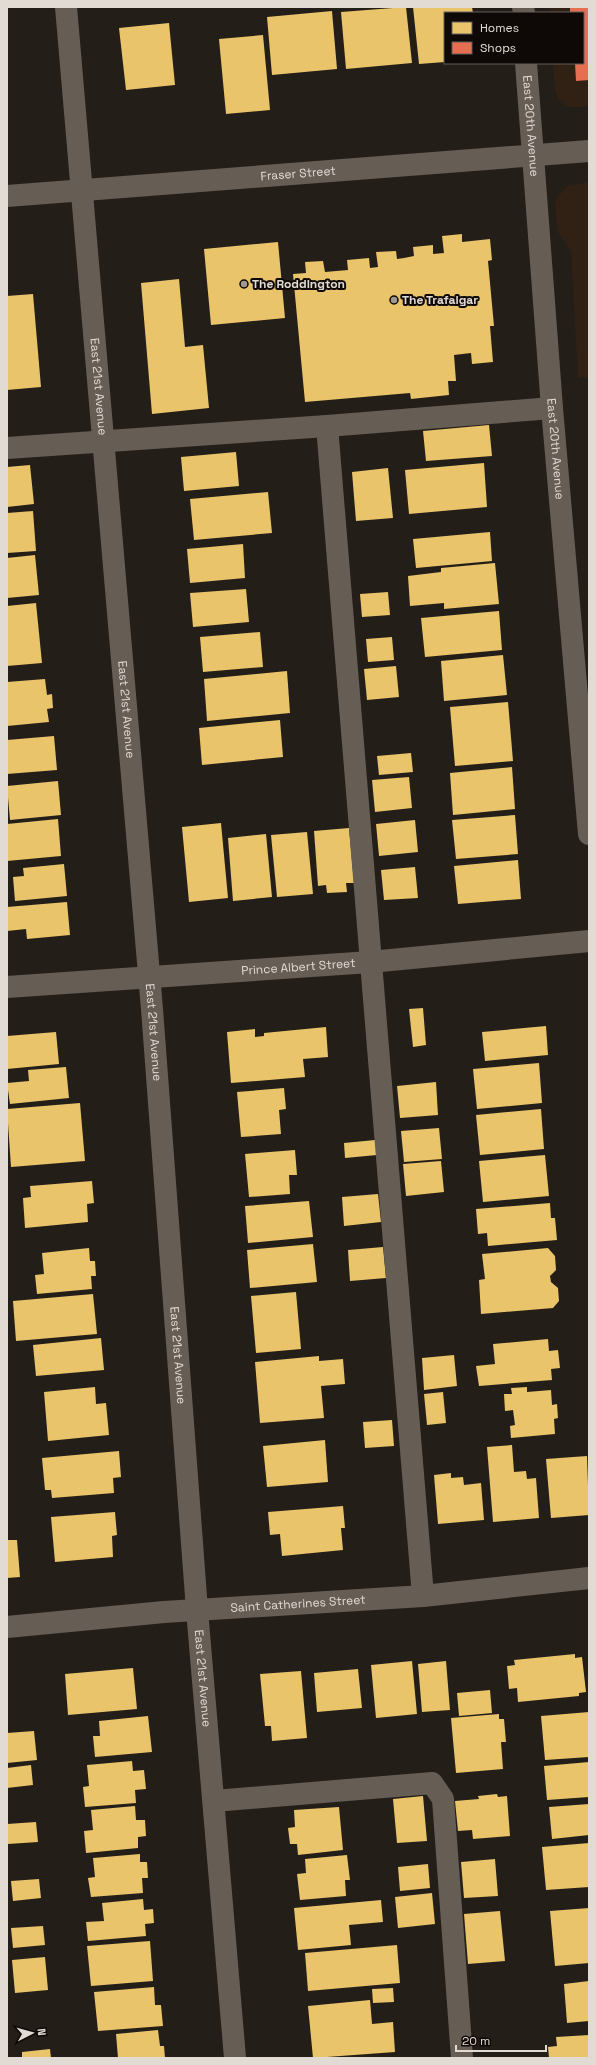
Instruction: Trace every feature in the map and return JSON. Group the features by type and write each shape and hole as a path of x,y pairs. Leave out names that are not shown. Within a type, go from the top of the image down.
{"street":[{"name":"East 21st Avenue","path":"66,7 149,977 197,1610 235,2058"},
{"name":"East 20th Avenue","path":"526,64 552,408 589,834"},
{"name":"Fraser Street","path":"7,196 589,151"},
{"path":"7,448 327,426 552,408"},
{"path":"327,426 423,1596"},
{"name":"Prince Albert Street","path":"7,987 370,962 589,941"},
{"name":"Saint Catherines Street","path":"7,1627 197,1610 423,1596 589,1578"},
{"path":"214,1801 432,1782 443,1799 462,2058"}],"shaded area":[{"path":"549,7 589,7 589,107 568,107 558,98 555,91 553,64 584,64 584,12 549,12"},
{"path":"589,182 589,377 578,378 571,251 557,231 555,202 567,186"}],"building: Homes":[{"path":"406,7 412,63 346,69 341,12"},
{"path":"413,7 472,7 473,12 444,12 444,62 419,64"},
{"path":"332,11 337,69 272,75 267,17"},
{"path":"169,23 175,85 126,90 119,28"},
{"path":"263,35 270,110 226,114 219,39"},
{"name":"The Trafalgar","path":"462,234 462,242 490,239 492,260 488,261 494,326 490,326 493,362 472,364 471,353 454,355 456,381 448,381 449,395 411,399 410,393 305,402 293,274 306,273 305,262 323,261 325,272 348,270 347,260 369,258 370,268 378,267 376,252 396,251 397,259 414,256 413,247 433,245 433,254 444,253 442,236"},
{"name":"The Roddington","path":"278,242 285,318 211,325 204,249"},
{"path":"179,279 185,347 203,345 209,408 152,414 141,283"},
{"path":"33,294 41,387 7,390 7,296"},
{"path":"489,425 492,456 426,461 423,431"},
{"path":"236,452 239,486 184,491 181,457"},
{"path":"484,463 487,507 409,514 405,470"},
{"path":"30,465 34,504 7,507 7,467"},
{"path":"388,468 393,518 356,521 352,472"},
{"path":"268,492 272,533 194,540 190,499"},
{"path":"33,511 36,551 7,553 7,513"},
{"path":"490,532 492,561 416,568 413,539"},
{"path":"243,544 245,578 190,583 187,549"},
{"path":"35,555 39,595 7,598 7,558"},
{"path":"495,563 499,604 444,609 444,603 410,606 408,576 441,572 441,568"},
{"path":"246,589 249,622 193,627 190,593"},
{"path":"388,592 390,615 362,617 360,594"},
{"path":"36,603 42,663 7,666 7,606"},
{"path":"499,611 502,650 425,657 421,618"},
{"path":"260,632 263,667 203,672 200,637"},
{"path":"392,637 394,660 368,662 366,639"},
{"path":"503,655 507,695 444,701 441,661"},
{"path":"396,666 399,697 367,700 364,669"},
{"path":"287,671 290,713 207,721 204,679"},
{"path":"45,679 47,695 52,694 53,708 47,709 49,722 7,726 7,682"},
{"path":"508,702 513,761 455,766 450,707"},
{"path":"280,720 283,757 202,765 199,728"},
{"path":"54,736 57,770 7,774 7,740"},
{"path":"411,753 413,772 379,775 377,756"},
{"path":"512,767 515,809 453,815 450,773"},
{"path":"409,777 412,808 375,812 372,780"},
{"path":"58,781 61,815 10,820 7,786"},
{"path":"515,815 518,854 456,859 452,820"},
{"path":"58,819 61,856 7,861 7,824"},
{"path":"415,820 418,852 379,856 376,824"},
{"path":"221,823 228,898 189,902 182,827"},
{"path":"349,828 354,883 346,883 347,892 327,893 326,885 318,886 314,831"},
{"path":"307,832 313,894 277,897 271,835"},
{"path":"266,834 272,897 233,901 228,838"},
{"path":"518,860 521,899 458,904 454,866"},
{"path":"64,864 67,896 15,901 13,877 24,876 23,868"},
{"path":"415,867 418,898 384,900 381,870"},
{"path":"67,902 70,935 27,939 26,929 7,931 7,907"},
{"path":"423,1008 426,1045 413,1047 409,1009"},
{"path":"546,1026 548,1055 485,1061 482,1032"},
{"path":"326,1027 328,1057 303,1059 305,1077 231,1083 227,1032 255,1029 255,1037 264,1036 264,1033"},
{"path":"56,1032 59,1064 7,1069 7,1036"},
{"path":"539,1063 542,1103 477,1109 473,1069"},
{"path":"66,1067 69,1098 10,1104 7,1083 29,1081 28,1070"},
{"path":"436,1082 438,1115 400,1118 397,1086"},
{"path":"284,1088 286,1109 279,1110 281,1134 241,1137 237,1092"},
{"path":"80,1103 85,1161 11,1167 7,1109"},
{"path":"541,1109 544,1149 480,1155 476,1115"},
{"path":"439,1128 442,1159 404,1162 401,1131"},
{"path":"375,1140 377,1155 345,1158 344,1143"},
{"path":"295,1150 297,1175 289,1175 290,1194 249,1197 245,1154"},
{"path":"545,1155 549,1196 483,1202 479,1161"},
{"path":"441,1161 444,1192 406,1196 403,1164"},
{"path":"92,1181 94,1203 87,1204 88,1222 25,1228 23,1198 31,1197 30,1186"},
{"path":"378,1194 381,1222 344,1226 342,1197"},
{"path":"309,1201 313,1237 248,1243 245,1206"},
{"path":"550,1203 551,1218 555,1218 557,1240 488,1246 487,1233 478,1234 476,1209"},
{"path":"313,1244 317,1282 250,1288 247,1250"},
{"path":"383,1247 386,1278 350,1281 348,1250"},
{"path":"89,1248 90,1261 95,1261 96,1276 91,1276 92,1289 37,1294 35,1275 44,1274 42,1253"},
{"path":"548,1248 555,1256 556,1270 550,1276 551,1282 558,1288 559,1301 553,1308 481,1314 479,1280 485,1279 482,1254"},
{"path":"296,1292 301,1349 256,1353 251,1296"},
{"path":"93,1294 97,1334 16,1341 13,1301"},
{"path":"101,1338 104,1370 36,1376 33,1345"},
{"path":"548,1339 549,1351 558,1350 560,1368 551,1369 552,1380 479,1386 476,1366 495,1364 493,1344"},
{"path":"454,1355 457,1386 424,1390 422,1358"},
{"path":"319,1356 319,1361 343,1359 345,1384 321,1386 324,1418 260,1423 255,1362"},
{"path":"95,1387 96,1404 106,1403 109,1435 48,1441 44,1392"},
{"path":"527,1387 527,1392 551,1390 552,1405 557,1404 558,1418 554,1419 555,1434 511,1438 510,1426 515,1425 513,1410 505,1411 504,1394 512,1394 511,1388"},
{"path":"443,1392 446,1423 427,1425 424,1394"},
{"path":"392,1420 394,1446 365,1448 363,1422"},
{"path":"325,1440 328,1482 267,1487 263,1446"},
{"path":"512,1445 514,1472 526,1471 527,1479 536,1478 539,1518 493,1522 487,1447"},
{"path":"119,1451 121,1477 113,1478 114,1493 52,1498 51,1490 45,1490 42,1458"},
{"path":"587,1456 589,1515 551,1518 546,1459"},
{"path":"451,1473 451,1478 463,1477 464,1485 481,1483 484,1520 438,1524 434,1475"},
{"path":"343,1506 345,1528 341,1528 343,1550 282,1556 280,1534 270,1535 268,1512"},
{"path":"115,1512 117,1535 112,1536 113,1557 55,1562 51,1517"},
{"path":"7,1540 17,1540 20,1577 7,1578"},
{"path":"575,1654 575,1658 582,1657 586,1692 579,1693 579,1696 518,1702 517,1688 509,1689 507,1666 515,1665 514,1660"},
{"path":"412,1661 417,1714 376,1718 371,1665"},
{"path":"446,1661 450,1710 422,1712 418,1664"},
{"path":"133,1668 137,1709 68,1715 65,1674"},
{"path":"358,1669 362,1708 317,1712 314,1673"},
{"path":"301,1671 307,1738 272,1741 271,1726 265,1726 260,1674"},
{"path":"490,1690 492,1713 459,1716 457,1693"},
{"path":"589,1712 589,1757 545,1760 541,1716"},
{"path":"499,1714 499,1719 504,1719 506,1742 501,1742 503,1769 456,1773 451,1718"},
{"path":"148,1716 152,1752 95,1757 93,1736 100,1736 99,1721"},
{"path":"34,1731 37,1760 7,1763 7,1733"},
{"path":"132,1761 133,1771 144,1770 146,1789 135,1790 136,1803 85,1807 83,1787 89,1786 87,1765"},
{"path":"589,1762 589,1797 547,1800 544,1766"},
{"path":"31,1765 33,1785 7,1788 7,1768"},
{"path":"497,1794 498,1797 507,1796 510,1836 473,1839 472,1830 458,1831 455,1801 479,1799 478,1796"},
{"path":"423,1796 427,1841 397,1843 393,1799"},
{"path":"589,1804 589,1835 552,1839 549,1807"},
{"path":"135,1806 136,1820 145,1820 146,1836 138,1837 138,1848 86,1853 84,1831 93,1830 91,1810"},
{"path":"339,1807 343,1850 298,1855 297,1844 290,1844 288,1828 295,1827 294,1810"},
{"path":"36,1822 38,1842 8,1844 7,1824"},
{"path":"589,1843 589,1887 546,1890 542,1847"},
{"path":"140,1854 140,1862 147,1862 148,1878 142,1878 143,1893 91,1897 88,1878 95,1877 93,1858"},
{"path":"347,1855 350,1880 345,1880 346,1896 300,1900 297,1874 306,1873 305,1859"},
{"path":"495,1859 498,1896 464,1898 461,1862"},
{"path":"428,1864 430,1888 400,1891 398,1867"},
{"path":"39,1879 41,1898 13,1901 11,1881"},
{"path":"432,1893 435,1924 398,1928 395,1897"},
{"path":"143,1899 144,1910 153,1909 154,1923 145,1924 146,1936 88,1941 86,1922 104,1921 102,1903"},
{"path":"381,1900 383,1922 349,1925 351,1945 298,1950 294,1908"},
{"path":"589,1908 589,1963 555,1966 550,1911"},
{"path":"500,1911 505,1961 468,1964 464,1914"},
{"path":"43,1926 45,1945 13,1948 11,1928"},
{"path":"150,1941 153,1981 91,1986 87,1946"},
{"path":"397,1945 400,1983 308,1991 305,1953"},
{"path":"45,1957 48,1990 15,1993 12,1960"},
{"path":"589,1981 589,2021 567,2023 564,1984"},
{"path":"154,1987 155,2005 161,2005 163,2026 98,2031 94,1992"},
{"path":"393,1988 394,2002 373,2003 372,1989"},
{"path":"370,2000 372,2024 393,2022 395,2052 313,2058 308,2006"},
{"path":"158,2030 160,2046 164,2046 165,2058 118,2058 116,2034"},
{"path":"589,2035 589,2058 549,2058 548,2047 557,2046 556,2037"},
{"path":"50,2049 51,2058 22,2058 22,2052"}],"building: Shops":[{"path":"570,7 589,7 589,80 576,81 575,64 584,64 584,12 570,12"}],"place":[{"name":"The Roddington","path":"244,284"},
{"name":"The Trafalgar","path":"394,300"}]}
